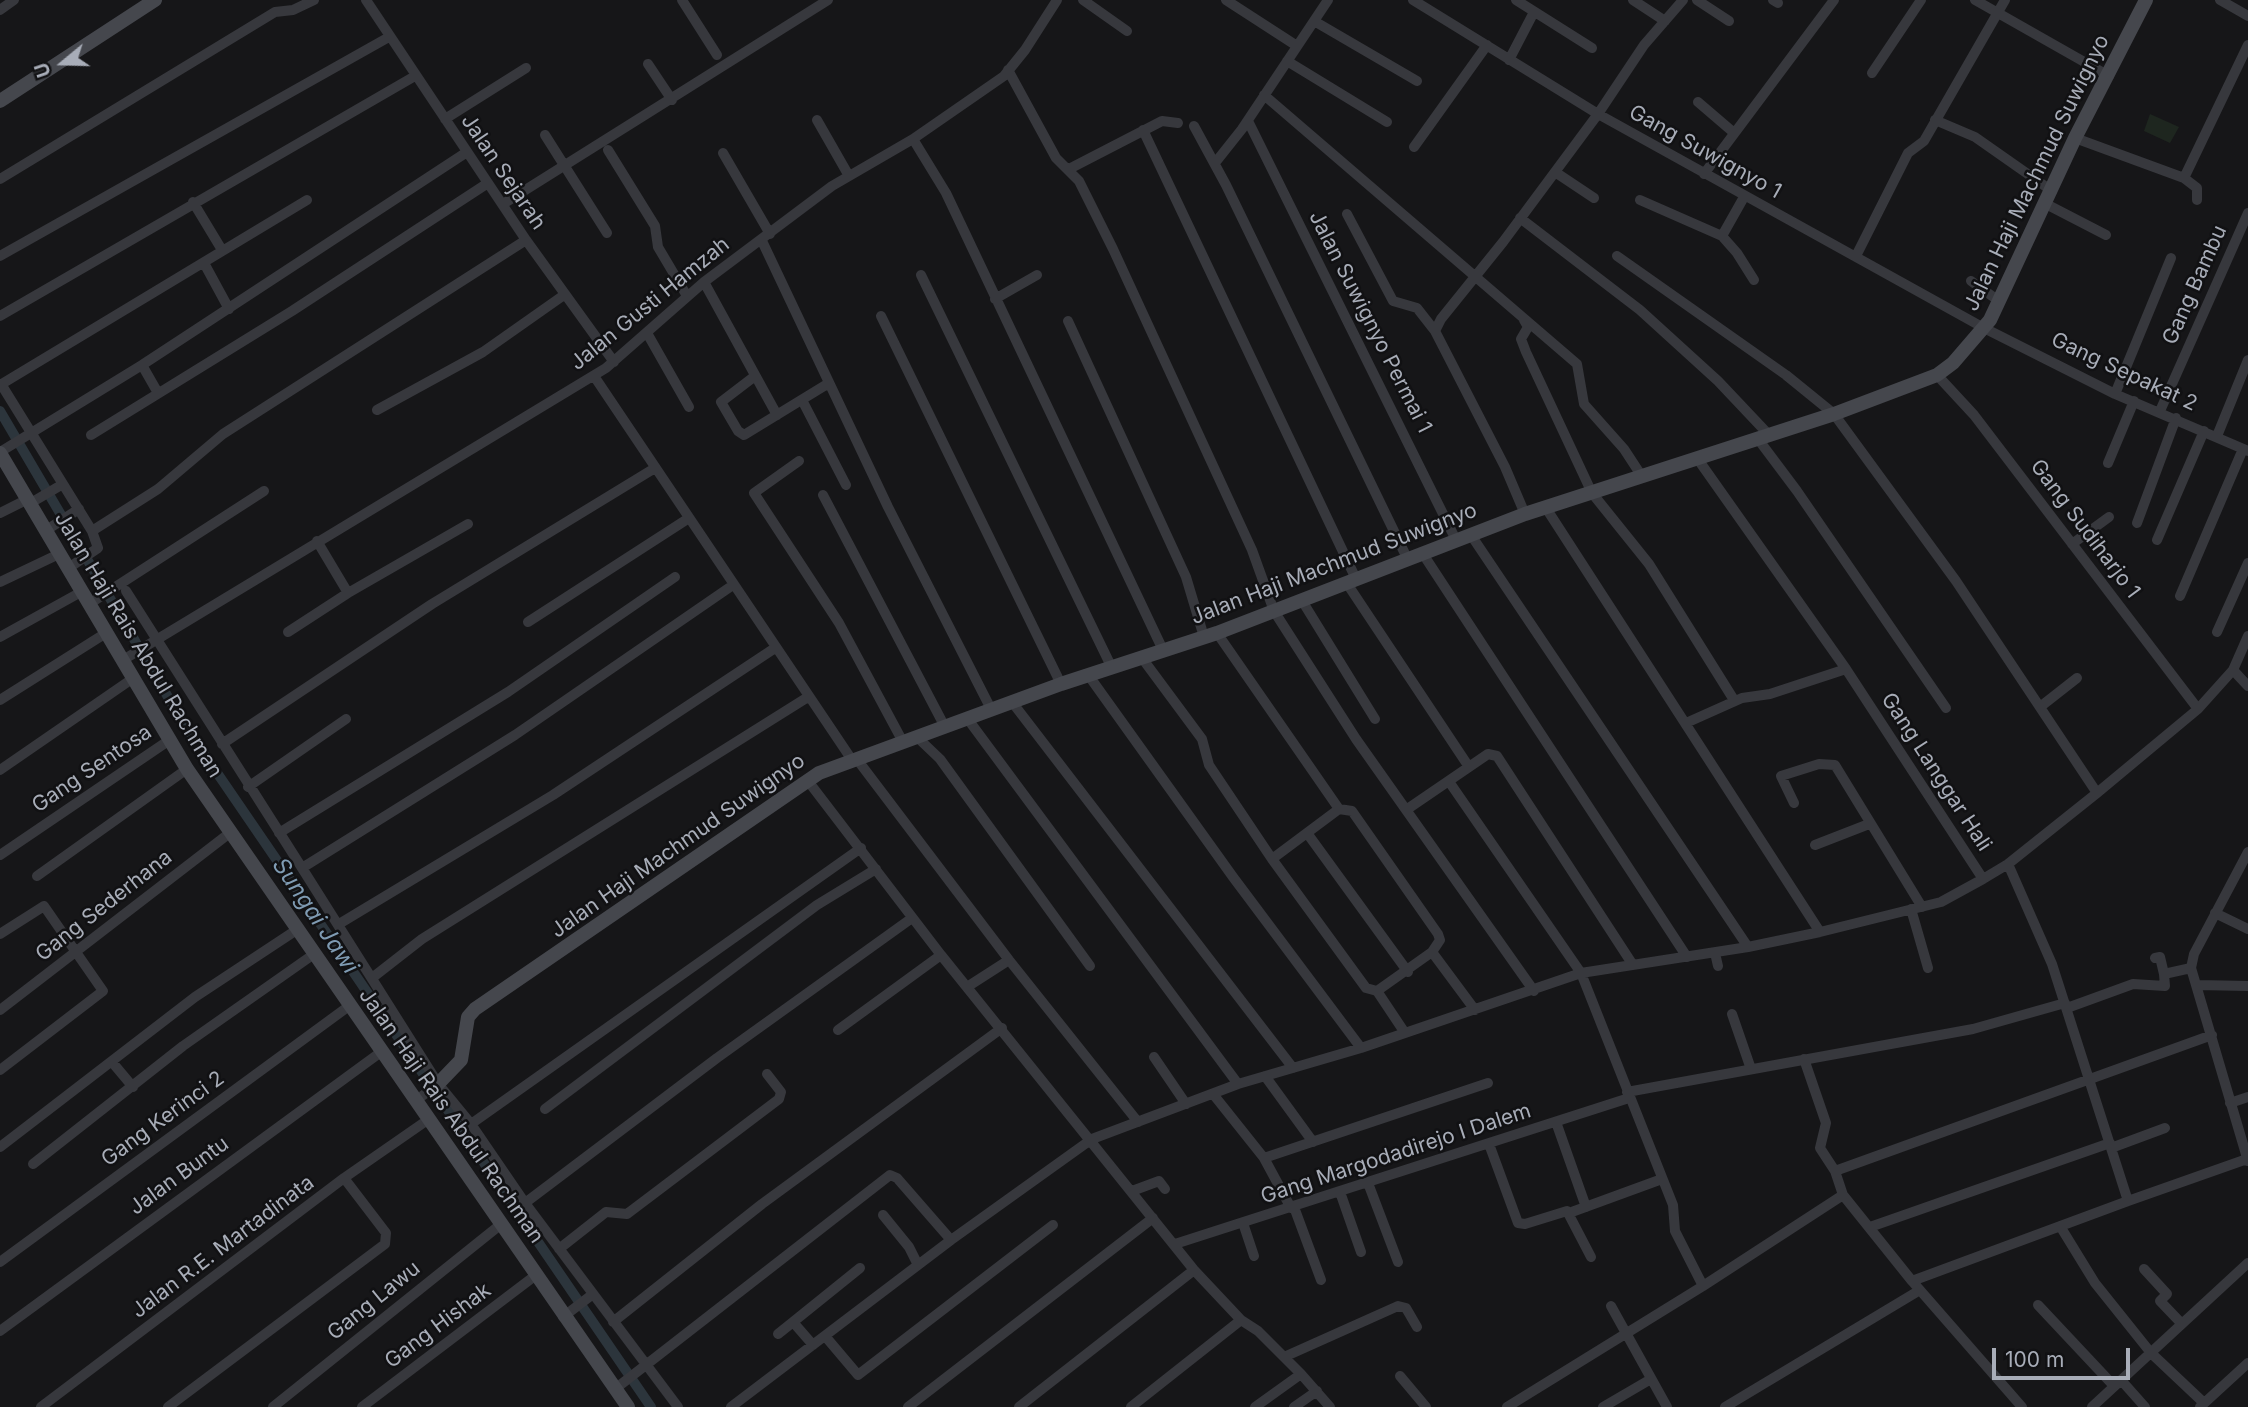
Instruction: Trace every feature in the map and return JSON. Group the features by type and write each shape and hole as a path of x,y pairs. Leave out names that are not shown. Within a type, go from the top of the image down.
{"street":[{"path":"0,10 14,0"},
{"path":"0,101 136,5 155,0"},
{"path":"0,179 275,12 292,10 314,0"},
{"name":"Jalan Sejarah","path":"366,0 526,240 614,362"},
{"path":"682,0 717,55"},
{"path":"503,204 828,0"},
{"name":"Jalan Gusti Hamzah","path":"126,658 614,362 704,282 849,176 964,106 1008,70 1025,50 1058,0"},
{"path":"1083,0 1127,31"},
{"path":"1226,0 1297,46"},
{"path":"1215,163 1248,121 1328,0"},
{"name":"Gang Suwignyo 1","path":"1413,0 1598,114 1984,328"},
{"path":"1516,0 1592,48"},
{"path":"1633,0 1665,21"},
{"path":"1435,331 1441,318 1598,114 1644,45 1683,0"},
{"path":"1697,0 1729,21"},
{"path":"1704,174 1834,0"},
{"path":"1872,73 1921,0"},
{"path":"1975,0 2109,76"},
{"path":"1856,256 1908,153 1922,144 2005,0"},
{"name":"Jalan Haji Machmud Suwignyo","path":"437,1086 461,1060 468,1017 475,1009 585,937 763,808 808,781 854,759 1061,684 1211,635 1525,514 1834,414 1937,376 1953,363 1984,328 2146,0"},
{"path":"2220,0 2240,5 2248,16"},
{"path":"1509,60 1534,12"},
{"path":"1314,21 1417,81"},
{"path":"0,256 389,37"},
{"path":"1414,147 1487,45"},
{"path":"2184,178 2248,45"},
{"path":"1287,61 1387,122"},
{"path":"648,64 672,100"},
{"path":"445,119 526,68"},
{"path":"1008,70 1056,158 1079,181 1154,332 1219,482 1252,550 1274,611 1406,810 1534,991"},
{"path":"0,316 415,76"},
{"path":"1264,95 1577,364 1584,404 1624,449 1641,475"},
{"path":"1698,102 1733,132"},
{"path":"817,120 849,176"},
{"path":"1935,120 1975,138 2049,197 2106,235"},
{"path":"1069,169 1162,121 1178,123"},
{"name":"Jalan Suwignyo Permai 1","path":"1248,121 1456,540"},
{"path":"1194,126 1215,163 1408,560"},
{"path":"1143,130 1351,581 1469,767"},
{"path":"545,135 607,233"},
{"path":"2076,138 2184,178 2197,188 2197,200"},
{"path":"913,139 946,193 1164,650"},
{"path":"608,150 655,226 658,247 687,296"},
{"path":"2,451 142,365 467,152"},
{"path":"723,153 766,238 828,383 991,709"},
{"path":"1555,172 1594,198"},
{"path":"92,435 292,311 488,183"},
{"path":"1722,236 1744,197"},
{"path":"72,566 94,551 98,545 92,531 75,511 1,384 307,200"},
{"path":"1640,200 1722,236 1737,253 1754,280"},
{"path":"193,202 222,250"},
{"name":"Gang Bambu","path":"2160,411 2248,213"},
{"path":"1347,214 1394,301 1417,308 1435,331 1505,467 1525,514"},
{"path":"1520,218 1640,310 1718,381 1763,437 1945,708"},
{"path":"92,531 158,489 223,434 306,384 526,240"},
{"path":"1617,256 1786,375 1834,414 1956,581 2097,793"},
{"path":"2115,394 2171,258"},
{"path":"204,263 229,309"},
{"path":"921,275 1112,668"},
{"path":"995,299 1037,275"},
{"path":"1971,281 1999,301"},
{"path":"704,282 777,415"},
{"path":"377,410 483,352 564,295"},
{"path":"881,316 1061,684"},
{"path":"1524,320 1528,327 1521,338 1526,352 1592,493 1648,564 1734,700"},
{"path":"1068,321 1211,635 1339,808 1352,811 1438,934 1440,940 1432,952 1408,972 1377,990 1366,988 1272,859 1209,765 1202,739 1142,658"},
{"name":"Gang Sepakat 2","path":"1984,328 2115,394 2246,450"},
{"path":"647,333 689,407"},
{"path":"2217,436 2248,360"},
{"path":"142,365 158,393"},
{"path":"594,376 808,697 1009,960 1138,1122"},
{"path":"755,376 724,397 721,406 738,431 744,435 828,383"},
{"name":"Gang Sudiharjo 1","path":"1937,376 1974,415 2198,709"},
{"path":"802,400 846,485"},
{"path":"2108,463 2134,401"},
{"path":"2137,523 2176,418"},
{"path":"2157,540 2204,431"},
{"path":"2180,596 2246,450"},
{"name":"Jalan Haji Rais Abdul Rachman","path":"2,451 5,475 31,500 49,528 59,554 72,566 106,634 126,658 132,680 171,739 187,769 381,1052 418,1099 500,1225 568,1314 620,1397"},
{"name":"Gang Langgar Hali","path":"1697,458 1846,669 1983,879 2008,864 2198,709 2233,670 2248,636"},
{"path":"799,461 754,492 839,623 903,742"},
{"path":"222,744 432,604 655,468"},
{"path":"0,513 61,485"},
{"path":"0,637 112,589 264,491"},
{"path":"823,495 945,727"},
{"path":"1546,508 1820,932"},
{"path":"49,528 75,511"},
{"path":"2072,544 2109,517"},
{"path":"528,622 689,518"},
{"path":"288,632 348,593 468,524"},
{"path":"1471,535 1748,947"},
{"path":"317,541 348,593"},
{"path":"0,582 59,554"},
{"path":"1423,554 1687,957"},
{"path":"2217,632 2248,563"},
{"path":"279,833 508,692 675,577"},
{"path":"302,868 515,734 733,585"},
{"path":"126,591 154,642 339,924 437,1086 471,1124 525,1203 613,1322 641,1368 678,1407"},
{"path":"1301,599 1375,719"},
{"path":"0,700 106,634"},
{"path":"339,924 553,795 775,648"},
{"path":"1686,723 1734,700 1770,694 1846,669"},
{"path":"2233,670 2248,686"},
{"path":"1089,676 1225,866 1361,1048"},
{"path":"2040,707 2077,678"},
{"path":"0,770 132,680"},
{"path":"372,978 422,939 808,697"},
{"path":"1012,702 1293,1068"},
{"path":"967,718 1238,1084"},
{"path":"248,786 346,719"},
{"path":"918,738 940,759 1090,966"},
{"name":"Gang Sentosa","path":"0,855 171,739"},
{"path":"1406,810 1450,783 1488,754 1497,756 1633,965"},
{"path":"1794,803 1781,776 1829,762 1835,765 1922,907"},
{"path":"37,876 187,769"},
{"path":"808,781 941,956 1002,1028 1194,1270 1241,1320 1258,1331 1301,1374 1330,1407"},
{"path":"1450,783 1581,973 1675,1212 1675,1231 1703,1286"},
{"path":"1272,859 1339,808"},
{"path":"1815,845 1869,824"},
{"name":"Gang Sederhana","path":"0,1010 231,832"},
{"path":"1307,833 1408,972"},
{"path":"471,1124 861,848"},
{"path":"1912,1281 2248,1160 2191,968 2194,954 2248,852"},
{"path":"2008,864 2052,964 2128,1201"},
{"path":"545,1109 817,905 876,869"},
{"path":"731,1407 951,1240 1091,1139 1238,1084 1361,1048 1581,973 1715,953 1820,932 1941,902 1983,879"},
{"path":"0,934 44,906 103,991 0,1070"},
{"path":"1911,909 1928,968"},
{"path":"2215,913 2248,929"},
{"path":"525,1203 717,1058 912,918"},
{"path":"0,1147 195,997 298,929"},
{"path":"1432,952 1475,1010"},
{"path":"1715,953 1718,966"},
{"path":"33,1164 183,1046 314,954"},
{"path":"838,1030 941,956"},
{"path":"2155,958 2160,957 2164,974 2191,968"},
{"path":"967,987 1009,960"},
{"name":"Gang Margodadirejo I Dalem","path":"1175,1244 1556,1122 1628,1095 1751,1069 1973,1029 2066,1006 2133,984 2165,986 2164,974"},
{"path":"2197,985 2248,986"},
{"path":"1377,990 1405,1033"},
{"name":"Gang Kerinci 2","path":"0,1262 349,1006"},
{"path":"1732,1014 1751,1069"},
{"path":"613,1322 762,1204 1002,1028"},
{"path":"1835,1171 2089,1077 2212,1035"},
{"name":"Jalan Buntu","path":"0,1331 381,1052"},
{"path":"1154,1057 1186,1104"},
{"path":"1804,1059 1826,1123 1819,1148 1835,1171 1843,1195 1912,1281 2022,1407"},
{"path":"112,1062 133,1087"},
{"path":"559,1249 606,1212 627,1214 779,1099 781,1092 767,1074"},
{"path":"1265,1076 1313,1142"},
{"path":"1264,1158 1488,1083"},
{"path":"418,1099 437,1086"},
{"path":"1213,1094 1264,1158 1292,1208 1321,1280"},
{"path":"2230,1103 2248,1097"},
{"name":"Jalan R.E. Martadinata","path":"41,1407 344,1178 429,1119"},
{"path":"1556,1122 1586,1207"},
{"path":"1870,1227 2165,1128"},
{"path":"1489,1144 1518,1223 1525,1224 1564,1211 1569,1213 1662,1179"},
{"path":"620,1397 641,1368 890,1175 897,1178 951,1240"},
{"path":"168,1407 385,1244 386,1233 344,1178"},
{"path":"1132,1191 1159,1181 1165,1189"},
{"path":"1368,1182 1398,1262"},
{"path":"1340,1192 1361,1252"},
{"path":"1507,1407 1703,1286 1843,1195"},
{"path":"1569,1213 1591,1257"},
{"path":"883,1215 909,1247 918,1265"},
{"path":"908,1407 1153,1218"},
{"path":"1242,1223 1254,1255"},
{"name":"Gang Lawu","path":"273,1407 500,1225"},
{"path":"825,1336 858,1374 1052,1225"},
{"path":"2060,1226 2095,1283 2151,1353 2202,1405 2248,1363"},
{"path":"2092,1407 2248,1263"},
{"path":"778,1334 860,1268"},
{"path":"2144,1269 2167,1294 2160,1301 2182,1324"},
{"path":"1018,1407 1194,1270"},
{"name":"Gang Hishak","path":"362,1407 536,1275"},
{"path":"1727,1406 1920,1290"},
{"path":"568,1314 592,1296"},
{"path":"2038,1305 2146,1407"},
{"path":"1284,1357 1398,1306 1406,1308 1417,1327"},
{"path":"1611,1306 1667,1407"},
{"path":"1131,1407 1241,1320"},
{"path":"793,1322 813,1345"},
{"path":"1255,1407 1301,1374"},
{"path":"1401,1376 1426,1407"},
{"path":"1603,1407 1651,1379"},
{"path":"1294,1407 1317,1391"}],"shaded area":[{"path":"2150,114 2179,127 2170,143 2144,131"}],"waterway":[{"name":"Sungai Jawi","path":"0,411 185,726 651,1407"}]}
